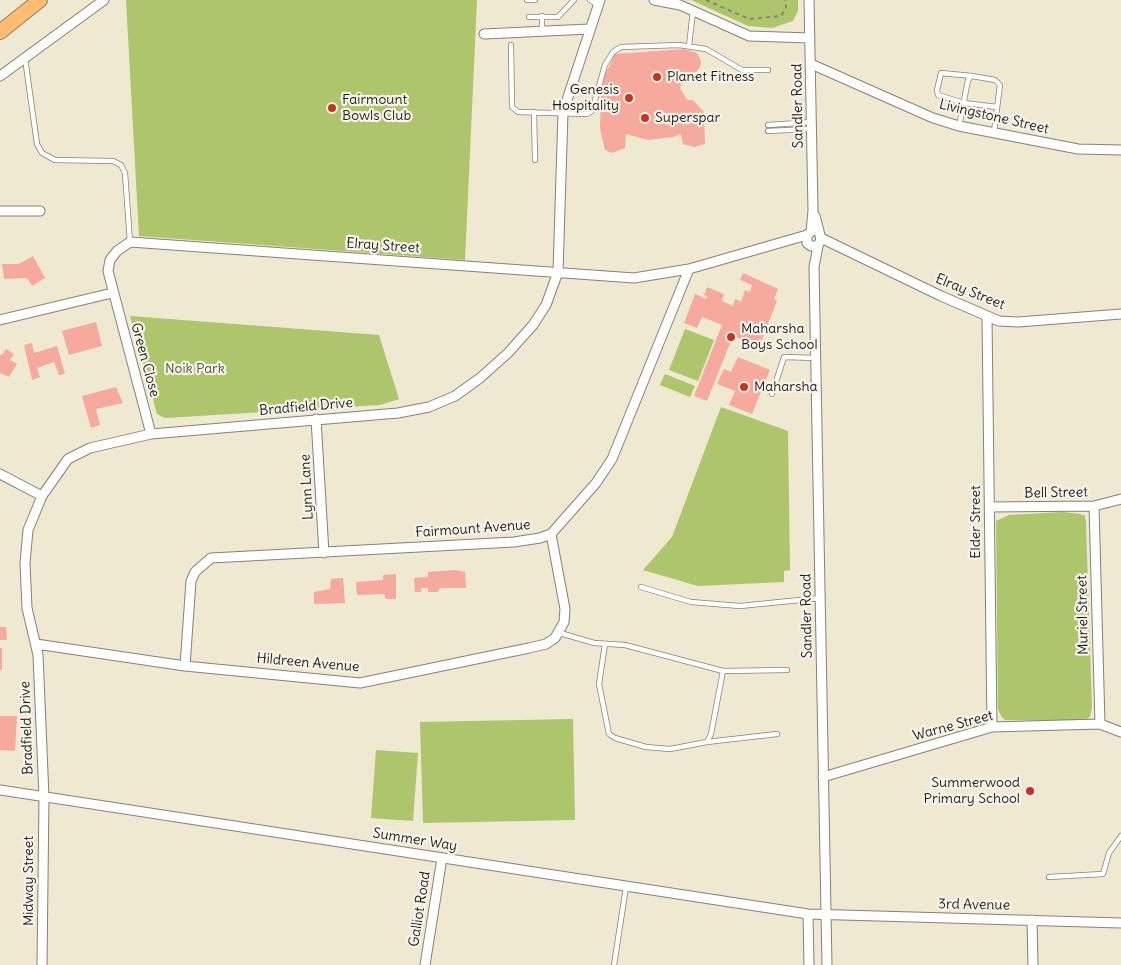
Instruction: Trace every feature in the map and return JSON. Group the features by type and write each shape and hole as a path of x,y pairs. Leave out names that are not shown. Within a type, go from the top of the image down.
{"main road":[{"path":"0,32 40,0"}],"street":[{"path":"0,76 104,0"},
{"path":"654,0 694,11 749,36 810,38"},
{"name":"Sandler Road","path":"809,0 827,965"},
{"name":"Bradfield Drive","path":"44,797 36,644 27,608 25,563 28,530 42,496 61,467 73,455 90,448 150,434 398,413 429,407 468,388 508,353 533,325 546,305 558,272 563,112 596,2"},
{"path":"484,34 589,29"},
{"name":"Livingstone Street","path":"811,64 933,118 959,126 1078,149 1121,150"},
{"path":"0,211 40,211"},
{"name":"Elray Street","path":"130,242 628,278 688,269 788,241 814,239 847,252 987,317 1018,322 1121,314"},
{"name":"Green Close","path":"130,242 117,251 110,260 108,271 112,293 150,434"},
{"name":"Fairmount Avenue","path":"185,666 191,581 202,564 221,556 324,553 514,542 540,538 551,534 596,483 612,459 688,269"},
{"path":"0,320 112,293"},
{"name":"Elder Street","path":"987,317 992,727"},
{"name":"Lynn Lane","path":"316,419 324,553"},
{"path":"0,474 42,496"},
{"name":"Bell Street","path":"990,507 1094,506 1121,499"},
{"name":"Muriel Street","path":"1094,506 1100,724"},
{"path":"551,534 565,609 564,622 560,633"},
{"name":"Hildreen Avenue","path":"36,644 185,666 360,683 546,644 560,633"},
{"name":"Warne Street","path":"823,777 992,727 1100,724 1121,732"},
{"name":"Summer Way","path":"0,790 626,887 808,914 826,915"},
{"name":"Midway Street","path":"42,965 44,797"},
{"name":"Galliot Road","path":"426,965 442,858"},
{"path":"808,914 809,965"},
{"name":"3rd Avenue","path":"826,915 1121,923"},
{"path":"1032,920 1033,965"}],"lane":[{"path":"527,0 535,0"},
{"path":"529,17 558,17 574,0"},
{"path":"689,46 694,11"},
{"path":"542,16 542,31"},
{"path":"511,45 512,107 518,112 563,112 582,115 592,111 605,65 614,52 621,47 679,44 706,49 742,70 768,70"},
{"path":"25,58 37,144 42,153 54,160 113,161 121,165 125,173 130,242"},
{"path":"994,132 1000,85 999,82 972,76 940,74 938,95 964,102 997,107"},
{"path":"959,126 966,84 972,76"},
{"path":"534,112 535,160"},
{"path":"768,125 812,125"},
{"path":"768,131 812,125"},
{"path":"772,394 784,357 816,358"},
{"path":"641,587 691,602 740,606 820,598"},
{"path":"560,633 587,642 625,645 723,671 787,670"},
{"path":"605,644 599,684 611,736 662,749 777,734"},
{"path":"707,742 711,734 723,671"},
{"path":"1050,877 1103,874 1109,853 1121,836"},
{"path":"614,965 626,887"}],"path":[{"path":"706,0 749,19 781,16 786,8 785,0"}],"green space":[{"path":"126,0 477,0 465,260 139,236"},
{"path":"691,0 798,0 798,11 793,21 772,28 748,26"},
{"name":"Noik Park","path":"130,316 379,335 399,399 380,405 165,418 157,414"},
{"path":"685,329 714,340 698,381 669,370"},
{"path":"665,374 695,386 690,397 660,385"},
{"path":"721,407 788,431 790,570 784,571 784,582 698,586 643,570 672,537"},
{"path":"1063,512 1085,516 1086,523 1092,707 1090,717 1083,721 1005,720 998,709 996,521 1009,515"},
{"path":"573,719 575,820 423,823 420,722"},
{"path":"376,750 418,753 413,821 371,818"}],"building":[{"path":"684,49 697,53 701,61 700,67 696,72 684,74 680,88 687,100 693,100 704,112 705,144 694,147 683,144 681,134 673,137 648,140 626,134 625,148 612,153 605,150 600,129 601,95 605,75 615,54"},
{"path":"33,256 45,278 32,286 27,278 4,279 2,264 19,264"},
{"path":"743,273 778,289 774,299 777,301 759,347 733,336 707,401 694,396 722,325 702,317 697,328 684,323 695,294 706,299 707,296 704,295 707,287 724,294 722,301 733,306 735,299 741,302 745,290 750,292 752,285 740,280"},
{"path":"96,322 102,346 69,355 62,331"},
{"path":"32,343 34,353 57,346 65,374 59,375 54,362 37,368 40,377 32,380 24,345"},
{"path":"6,349 14,354 10,360 17,364 9,377 0,373 0,355"},
{"name":"Maharsha","path":"738,357 770,370 752,414 729,405 735,391 717,384 724,369 731,372"},
{"path":"116,387 123,403 96,409 100,425 91,428 82,396"},
{"path":"455,570 465,572 466,588 440,588 438,592 428,592 428,588 421,588 421,592 415,592 414,578 428,577 428,572"},
{"path":"396,574 396,599 386,599 384,594 357,595 356,582 383,580 383,575"},
{"path":"343,578 345,603 314,604 314,592 330,589 331,579"},
{"path":"0,627 6,627 7,640 0,640"},
{"path":"0,648 2,648 2,670 0,670"},
{"path":"0,716 17,716 15,751 0,750"}],"place":[{"name":"Planet Fitness","path":"657,77"},
{"name":"Genesis Hospitality","path":"629,98"},
{"name":"Fairmount Bowls Club","path":"332,108"},
{"name":"Superspar","path":"645,118"},
{"name":"Maharsha Boys School","path":"731,337"},
{"name":"Maharsha","path":"744,387"},
{"name":"Summerwood Primary School","path":"1030,791"}]}
